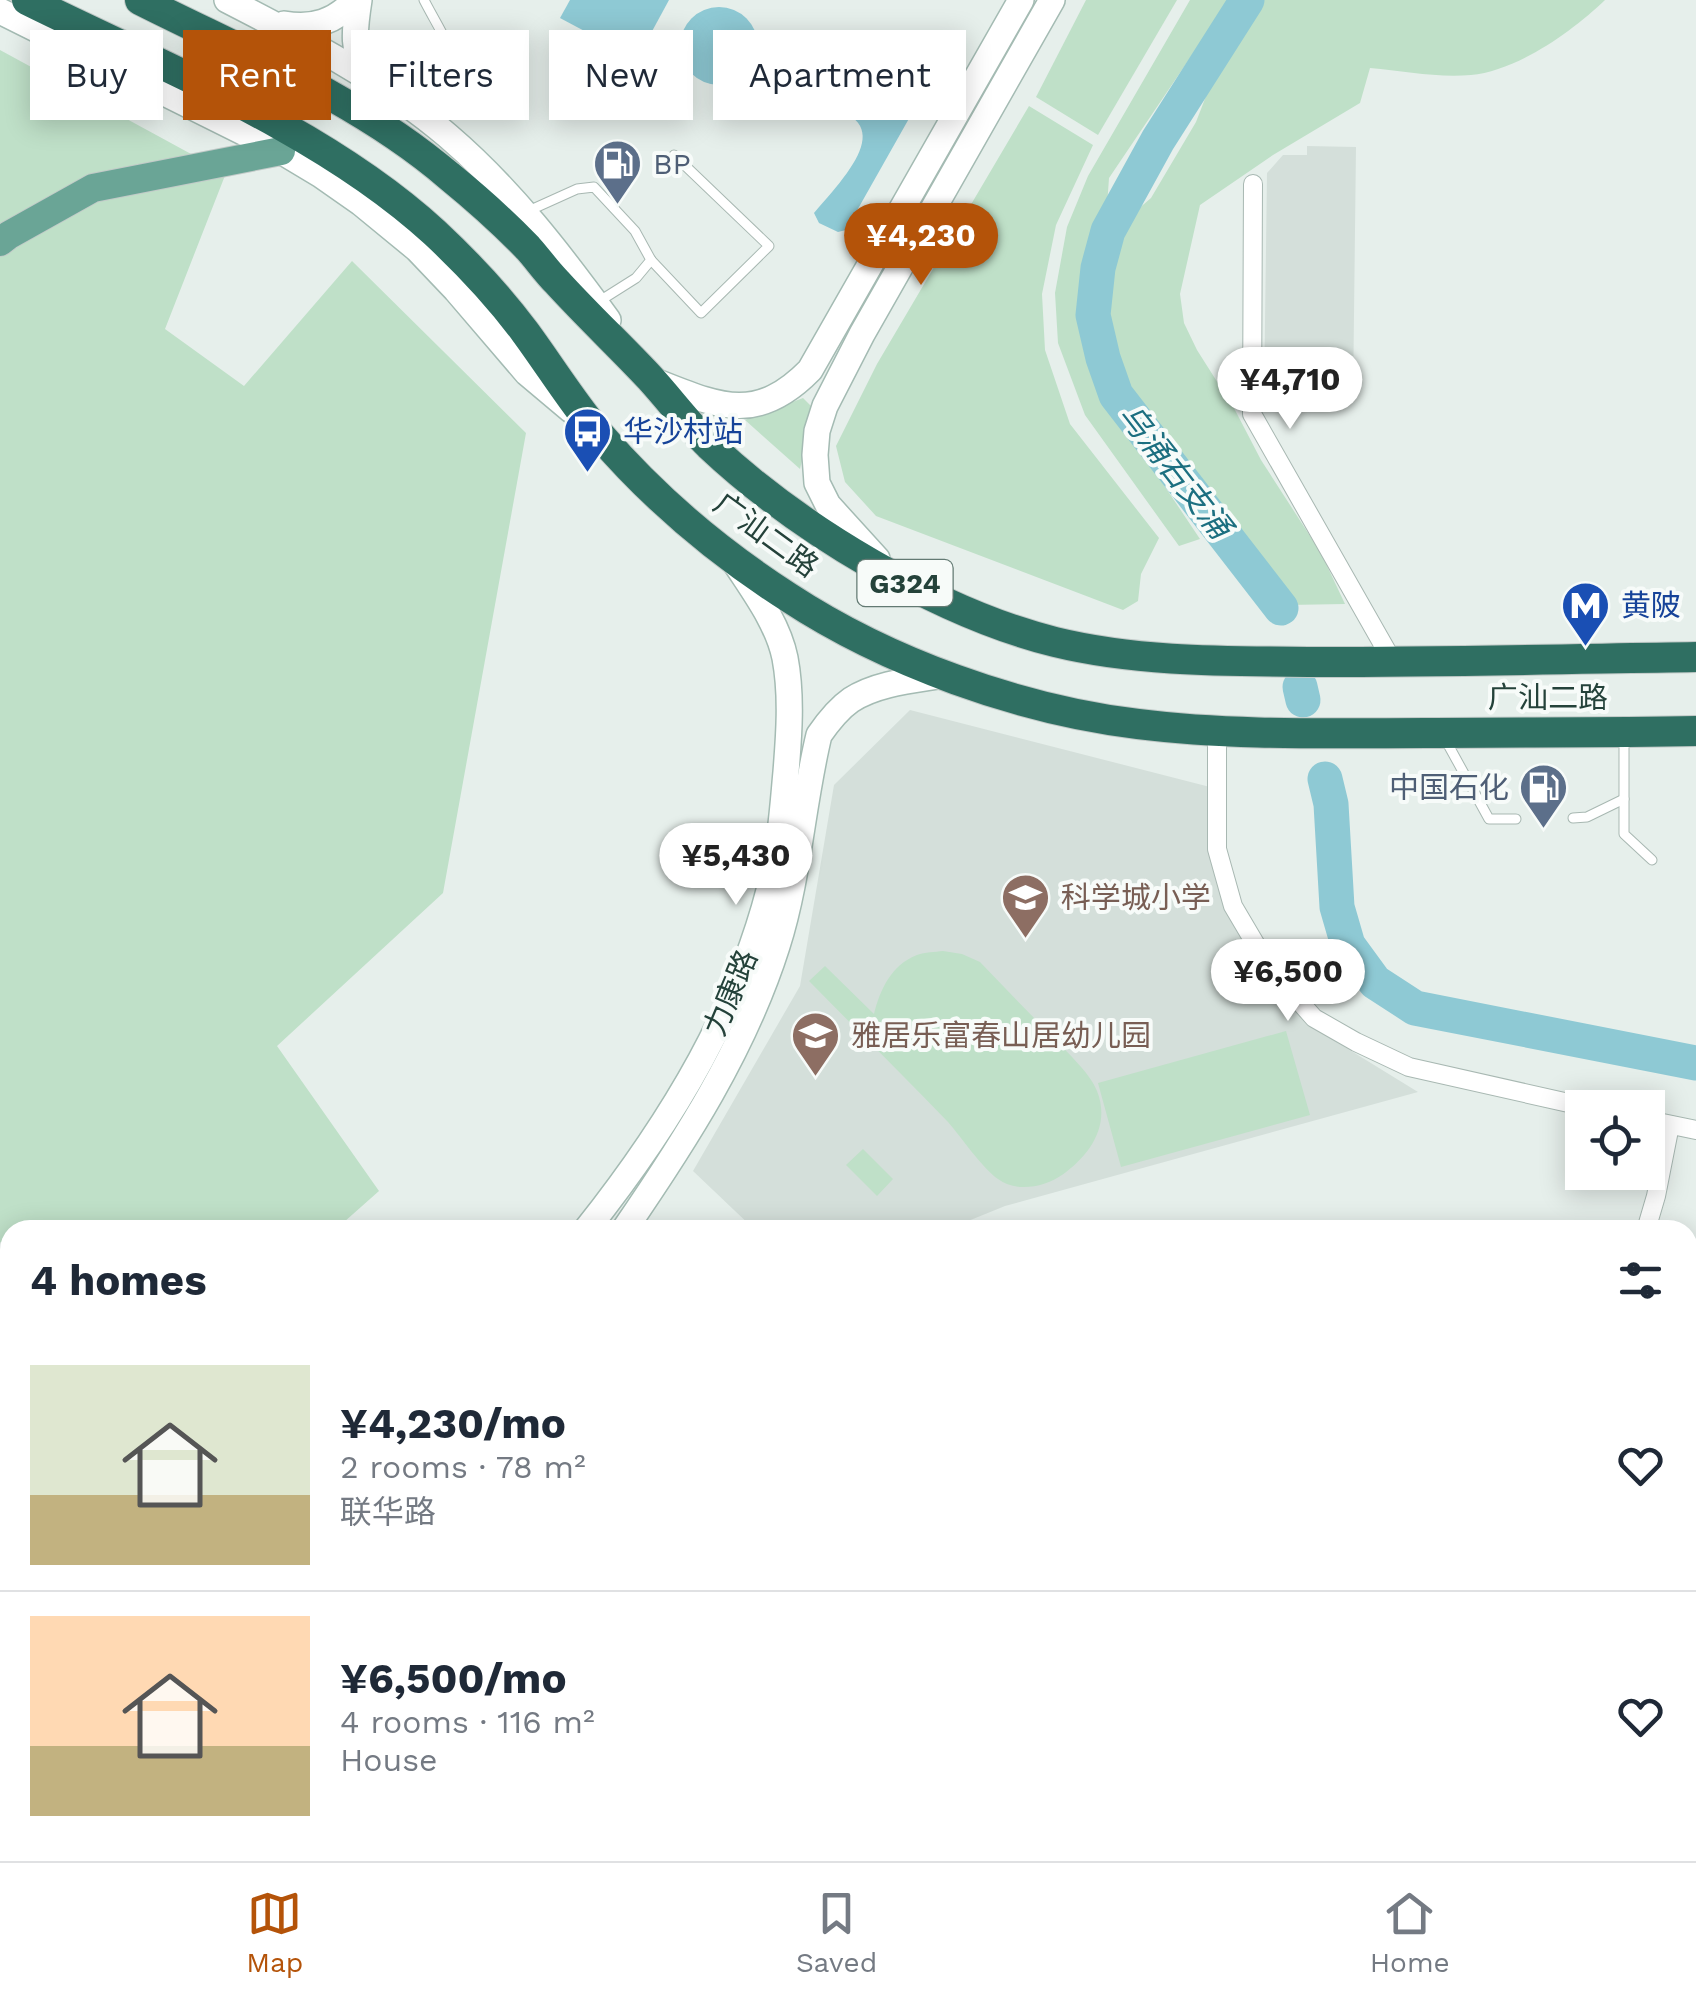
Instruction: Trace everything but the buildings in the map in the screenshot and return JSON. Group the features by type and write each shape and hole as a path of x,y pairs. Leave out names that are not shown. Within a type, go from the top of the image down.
{"highway":[{"name":"广汕二路","path":"27,0 229,99 382,188 494,293 597,432 670,507 790,598 894,653 995,694 1136,724 1382,733 1696,731"},
{"name":"广汕二路","path":"140,0 267,62 379,125 448,175 526,246 708,444 742,474 894,578 990,620 1051,641 1100,651 1218,661 1696,657"}],"main road":[{"path":"0,242 93,188 281,151"}],"street":[{"path":"226,0 351,69"},
{"path":"270,22 295,26 325,23 357,0"},
{"path":"355,30 357,0"},
{"path":"966,99 1022,0"},
{"path":"894,578 828,505 817,483 817,431 825,406 862,334 1052,0"},
{"path":"0,11 281,151 361,203 417,249 527,373 597,432"},
{"path":"428,120 526,213 652,380 717,405 740,407 792,389 810,370 954,120"},
{"path":"1254,184 1252,414 1393,662"},
{"name":"力康路","path":"593,1220 668,1118 706,1051 748,957 775,867 788,743 785,658 762,604 731,556"},
{"name":"力康路","path":"631,1220 692,1128 758,999 790,898 819,735 851,700 874,690 944,674"},
{"path":"1232,730 1217,849 1233,906 1269,967 1314,1018 1409,1067 1565,1102"},
{"path":"1665,1124 1696,1130"},
{"path":"1649,1220 1670,1125"}],"lane":[{"path":"424,0 439,30"},
{"path":"526,213 577,189 594,187 636,231 651,260 701,313 769,246 674,155"},
{"path":"596,304 636,278 651,260"},
{"path":"1441,732 1490,819 1516,819"},
{"path":"1624,733 1624,834 1652,860"},
{"path":"1573,818 1587,817 1624,798"}],"shaded area":[{"path":"1307,146 1356,147 1353,399 1264,398 1267,173 1283,155 1307,155"},
{"name":"科学城小学","path":"910,710 1210,787 1215,869 1225,910 1262,970 1309,1025 1418,1092 1005,1206 971,1220 744,1220 693,1171 800,986 834,785"}],"green space":[{"path":"1086,0 1177,0 1098,135 1036,97"},
{"path":"1190,0 1229,0 1109,178 1107,206 1099,222 1087,276 1084,322 1097,375 1131,436 1200,539 1179,546 1085,415 1058,343 1055,293 1067,227 1088,176"},
{"path":"1262,0 1605,0 1543,48 1489,72 1446,76 1370,68 1360,103 1200,205 1180,294 1184,323 1261,460 1321,553 1345,604 1288,605 1119,379 1102,315 1107,266 1115,242 1129,217 1151,198"},
{"path":"0,50 30,66 30,120 129,120 226,173 165,329 244,386 352,261 526,433 443,893 277,1046 379,1191 346,1220 0,1220"},
{"path":"1029,106 1093,145 1056,225 1042,294 1045,350 1070,424 1159,538 1141,574 1138,601 1123,610 876,516 845,482 836,446 877,364"},
{"path":"803,398 814,409 800,469 745,420"},
{"path":"943,951 980,962 1094,1084 1101,1104 1095,1139 1081,1159 1055,1179 1022,1187 1005,1183 992,1174 948,1122 809,981 825,966 874,1014 883,987 900,965 917,955"},
{"path":"1286,1031 1310,1115 1121,1167 1098,1083"},
{"path":"863,1149 893,1179 877,1196 846,1165"}],"water":[{"path":"570,0 669,0 653,30 583,30 560,18"},
{"path":"719,7 734,10 754,30 713,30 713,84 693,74 693,30 684,30 692,19 704,10"},
{"path":"853,120 908,120 846,230 838,232 819,223 814,213 858,155 863,140 860,126"}],"waterway":[{"name":"乌涌右支涌","path":"1247,0 1158,140 1108,231 1098,268 1093,315 1116,395 1281,608"},
{"name":"乌涌右支涌","path":"1300,687 1303,700"},
{"name":"乌涌右支涌","path":"1325,779 1331,804 1337,907 1348,945 1375,982 1415,1008 1696,1063"}],"place":[{"name":"BP","path":"618,206"},
{"name":"华沙村站","path":"588,474"},
{"name":"黄陂","path":"1586,648"},
{"name":"中国石化","path":"1544,830"},
{"name":"科学城小学","path":"1026,940"},
{"name":"雅居乐富春山居幼儿园","path":"816,1078"}]}
